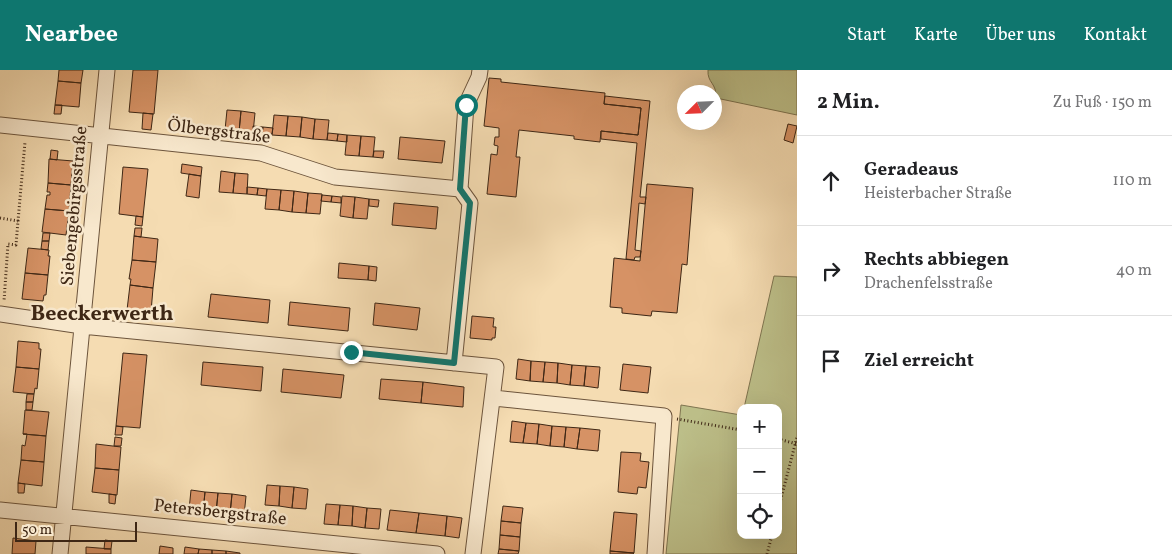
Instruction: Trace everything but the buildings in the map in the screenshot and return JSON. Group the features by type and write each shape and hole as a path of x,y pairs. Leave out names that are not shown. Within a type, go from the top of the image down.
{"street":[{"name":"Siebengebirgsstraße","path":"60,554 107,70"},
{"path":"454,363 470,203 460,189 466,105 479,77 480,70"},
{"name":"Ölbergstraße","path":"0,125 261,153 335,177 460,189"},
{"path":"1,314 82,326 496,367 494,398 473,554"},
{"path":"494,398 664,416 655,554"},
{"name":"Petersbergstraße","path":"0,510 437,554"}],"path":[{"path":"1,314 8,244 16,245 26,128"},
{"path":"0,218 18,221"},
{"path":"664,416 737,429"},
{"path":"782,495 797,437"},
{"path":"782,440 796,444"},
{"path":"767,554 771,539"}],"green space":[{"path":"708,70 797,70 797,115 722,99 722,85 713,85"},
{"path":"774,276 797,277 797,554 666,554 681,405 737,414 737,539 782,539 782,404 745,404"}],"district":[{"name":"Beeckerwerth","path":"102,314"}],"route":[{"path":"351,352 454,363 470,203 460,189 466,105"}]}
